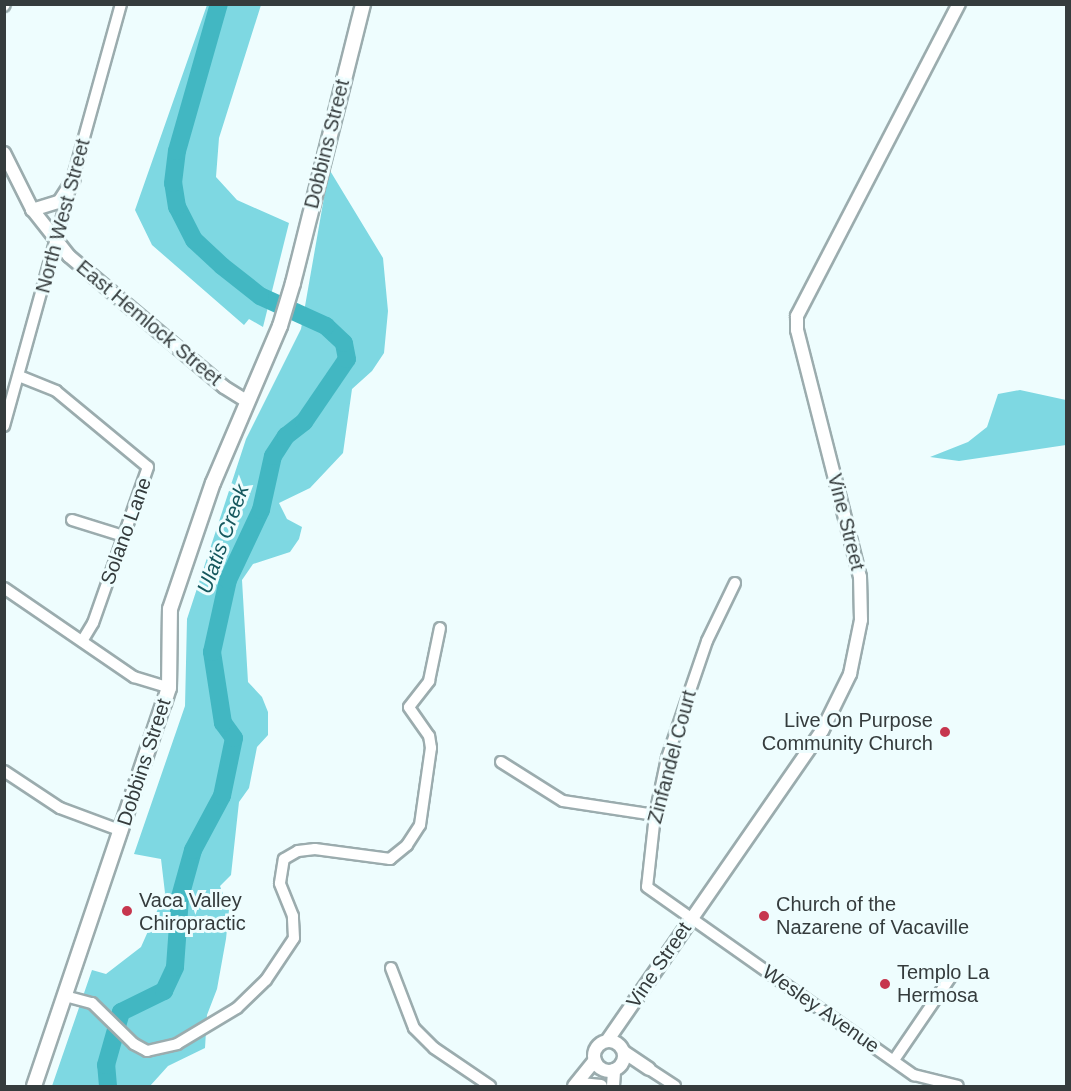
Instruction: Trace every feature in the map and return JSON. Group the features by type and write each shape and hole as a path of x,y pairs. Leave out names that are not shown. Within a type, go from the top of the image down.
{"main road":[{"name":"Dobbins Street","path":"34,1086 169,688 170,609 246,401 280,326 293,283 363,4"}],"street":[{"name":"North West Street","path":"4,426 121,4"},
{"name":"Vine Street","path":"578,1086 611,1058 625,1015 822,730 840,700 854,663 861,620 859,568 797,330 797,316 805,294 959,4"},
{"name":"East Hemlock Street","path":"4,153 32,210 55,242 224,387 246,401"},
{"path":"32,210 59,202 74,179"},
{"name":"Solano Lane","path":"19,376 56,391 148,467 93,623 82,641"},
{"path":"72,520 123,536"},
{"name":"Zinfandel Court","path":"690,919 647,886 655,815 686,695 706,641 735,583"},
{"path":"4,588 134,677 169,688"},
{"path":"65,996 92,1003 134,1044 147,1051 198,1034 237,1008 266,981 294,938 293,916 280,883 282,865 290,854 315,849 390,859 414,836 428,786 431,748 429,736 409,707 429,681 440,628"},
{"path":"501,762 563,801 655,815"},
{"path":"4,771 60,808 122,831"},
{"name":"Wesley Avenue","path":"690,919 894,1060 928,1081 958,1086"},
{"path":"391,968 414,1028 434,1048 490,1086"},
{"path":"894,1060 952,975"},
{"path":"611,1058 649,1069 675,1086"},
{"path":"607,1086 611,1058"},
{"path":"611,1058 613,1086"},
{"path":"578,1086 601,1086"}],"shaded area":[{"path":"207,5 261,5 219,138 216,177 237,200 289,223 263,327 249,319 244,325 152,245 135,210"},
{"path":"329,169 383,258 388,311 384,353 372,371 352,389 343,453 310,488 279,503 287,519 302,527 299,539 290,552 253,564 242,580 248,682 262,697 268,712 268,735 257,747 249,788 239,802 231,875 220,886 229,910 217,989 207,1015 205,1048 168,1066 150,1086 52,1086 92,970 106,974 141,947 165,893 161,859 134,854 185,706 187,619 246,439 301,329"},
{"path":"1020,390 1066,400 1066,445 959,461 930,457 968,442 987,427 998,394"}],"waterway":[{"name":"Ulatis Creek","path":"108,1086 106,1065 121,1012 164,991 175,967 180,897 193,850 222,796 234,738 223,723 212,652 228,580 261,510 273,456 286,436 304,422 347,359 344,343 326,326 260,296 222,266 194,240 177,207 173,183 177,151 219,4"}],"place":[{"name":"Live On Purpose Community Church","path":"945,732"},
{"name":"Vaca Valley Chiropractic","path":"127,911"},
{"name":"Church of the Nazarene of Vacaville","path":"764,916"},
{"name":"Templo La Hermosa","path":"885,984"}]}
